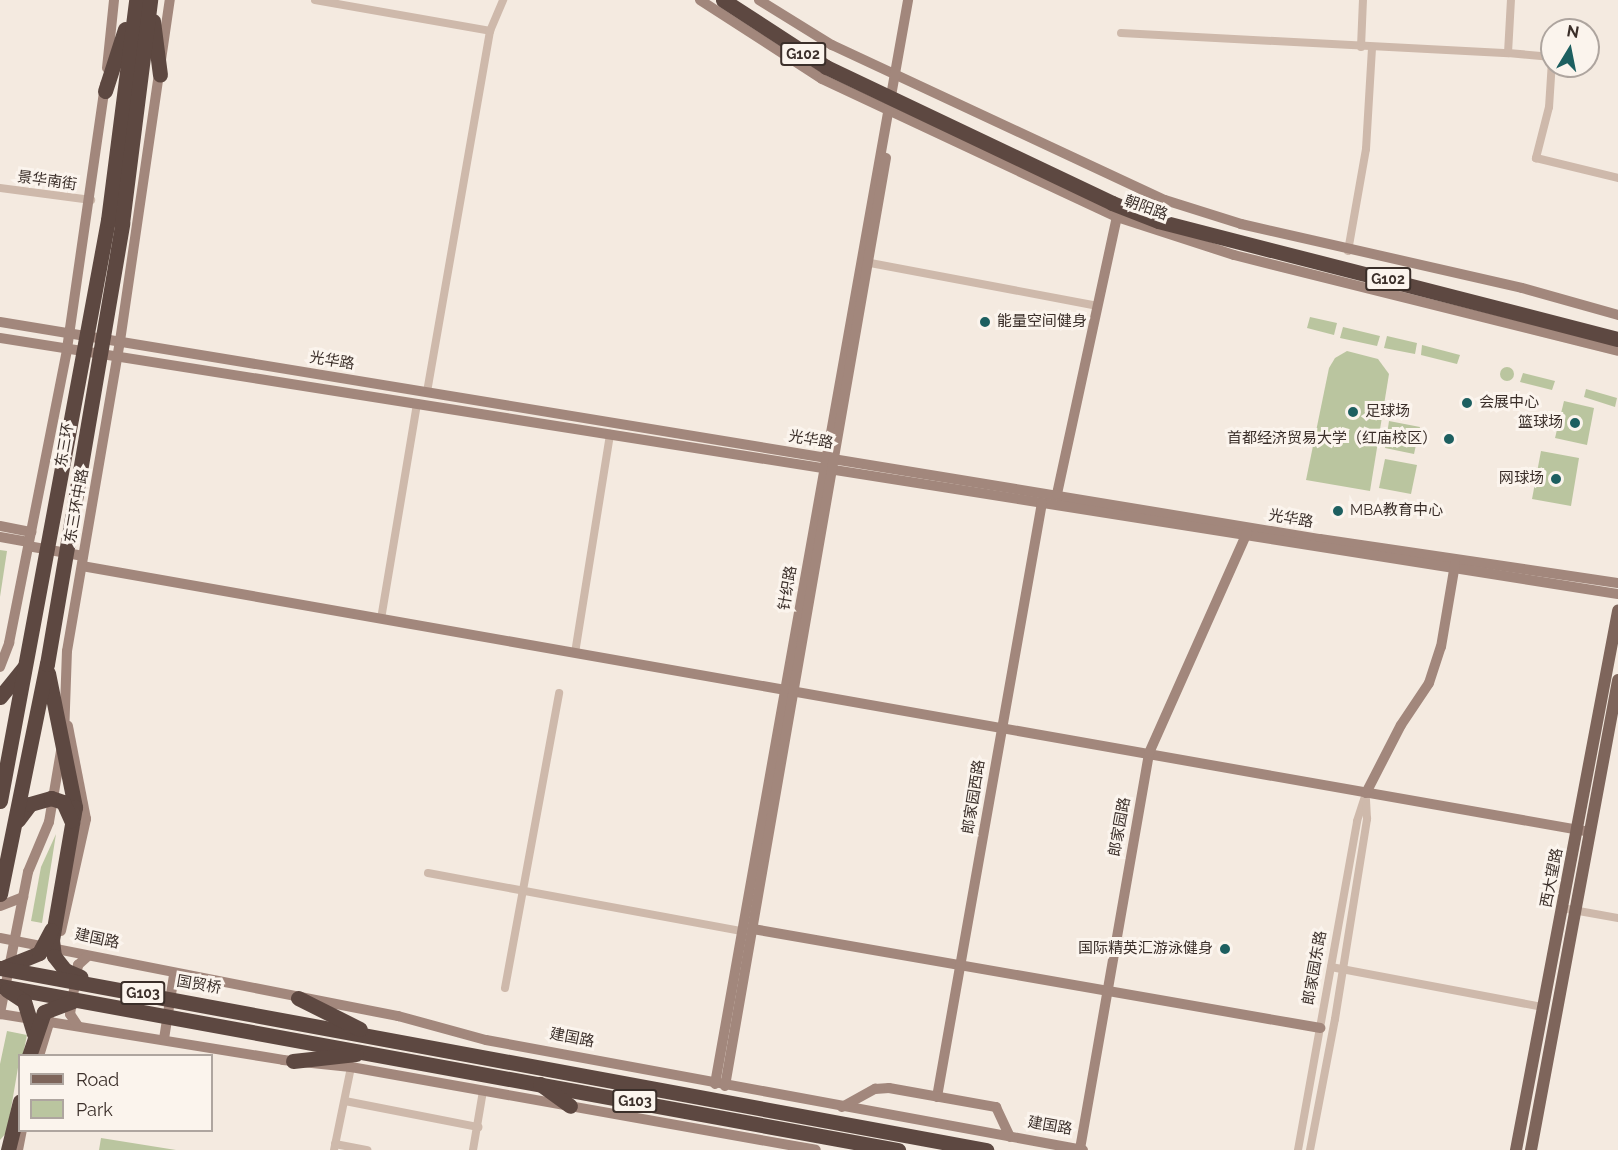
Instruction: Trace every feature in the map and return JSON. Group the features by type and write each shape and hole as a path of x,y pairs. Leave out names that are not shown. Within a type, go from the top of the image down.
{"highway":[{"path":"105,91 135,0"},
{"name":"东三环","path":"0,801 115,221 135,0"},
{"path":"150,0 160,75"},
{"name":"东三环","path":"0,894 47,664 150,0"},
{"name":"朝阳路","path":"723,0 817,62 1112,203 1618,339"},
{"name":"朝阳路","path":"736,0 828,59 893,97"},
{"name":"朝阳路","path":"1160,216 1618,330"},
{"path":"47,664 75,807 53,925 54,956 65,970 108,987"},
{"path":"0,697 26,665"},
{"path":"10,843 24,809 39,799 63,802 72,828"},
{"path":"0,968 39,953 53,925"},
{"name":"国贸桥","path":"0,968 286,1018 376,1037"},
{"path":"0,987 24,1001 34,1033"},
{"name":"G103","path":"0,987 284,1035 898,1150"},
{"path":"298,998 376,1037"},
{"path":"29,1054 34,1033 44,1012 78,1001"},
{"path":"335,1005 397,1041"},
{"name":"G103","path":"376,1037 986,1150"},
{"path":"293,1061 371,1052"},
{"path":"538,1083 570,1106"},
{"path":"10,1148 18,1110"}],"main road":[{"name":"西大望路","path":"1516,1150 1618,611"},
{"name":"西大望路","path":"1531,1150 1618,680"}],"street":[{"path":"0,667 9,643 70,333 91,200 114,0"},
{"name":"东三环中路","path":"0,1014 28,872 49,822 67,720 67,651 118,356 170,0"},
{"path":"315,0 490,31"},
{"path":"427,392 490,31 503,0"},
{"name":"朝阳路","path":"700,0 775,52 893,97 1160,216 1234,255 1618,351"},
{"name":"朝阳路","path":"759,0 832,45 893,97 1117,217 1160,216 1241,224 1348,251 1370,251 1618,315"},
{"name":"针织路","path":"720,1085 865,262 908,0"},
{"path":"1361,47 1363,0"},
{"path":"1508,53 1511,0"},
{"path":"1121,33 1508,53 1540,57"},
{"path":"1348,251 1361,191 1372,47"},
{"path":"1551,78 1549,107 1536,158 1618,178"},
{"name":"景华南街","path":"0,188 91,200"},
{"path":"1057,494 1117,217"},
{"path":"865,262 1098,306"},
{"name":"光华路","path":"0,322 427,392 1042,503 1456,558 1618,584"},
{"name":"光华路","path":"0,338 610,434 1057,494 1454,570 1618,594"},
{"path":"381,619 417,403"},
{"path":"575,653 610,434"},
{"name":"郎家园西路","path":"937,1097 962,967 1000,728 1042,503"},
{"path":"0,526 83,561 381,619 1590,832"},
{"name":"郎家园路","path":"1081,1150 1149,753 1248,532"},
{"path":"0,537 29,540"},
{"name":"郎家园东路","path":"1298,1150 1357,821 1366,793 1401,725 1429,683 1441,647 1456,558"},
{"path":"505,988 559,693"},
{"path":"58,949 86,819 67,720"},
{"name":"郎家园东路","path":"1310,1150 1343,970 1367,819 1366,793"},
{"path":"428,873 1320,1028"},
{"path":"0,906 23,897"},
{"path":"1562,908 1618,918"},
{"name":"建国路","path":"0,938 174,975 398,1016 486,1040 1081,1150"},
{"path":"78,1026 70,1014 78,966 88,956"},
{"path":"1331,967 1543,1007"},
{"path":"164,1039 174,975"},
{"path":"0,1014 293,1061 351,1067 816,1150"},
{"path":"40,1054 50,1021"},
{"path":"351,1067 334,1147 368,1150"},
{"path":"842,1107 875,1089 996,1107 1010,1137"},
{"path":"473,1150 483,1091"},
{"path":"345,1101 478,1127"},
{"path":"10,1148 21,1132"}],"green space":[{"path":"1310,317 1337,323 1334,335 1307,328"},
{"path":"1343,327 1380,336 1377,346 1340,338"},
{"path":"1387,336 1417,343 1415,354 1384,348"},
{"path":"1422,345 1460,355 1457,364 1421,355"},
{"path":"1347,351 1378,359 1389,374 1370,491 1306,480 1329,368 1335,358"},
{"path":"1504,367 1510,367 1514,374 1510,381 1504,381 1500,377 1500,371"},
{"path":"1523,373 1555,381 1552,390 1520,382"},
{"path":"1586,389 1617,398 1615,407 1584,397"},
{"name":"篮球场","path":"1564,401 1594,408 1587,445 1555,438"},
{"path":"1389,421 1420,427 1414,454 1385,448"},
{"name":"网球场","path":"1541,451 1579,458 1571,506 1532,499"},
{"path":"1385,459 1417,465 1411,494 1379,488"},
{"path":"0,550 7,551 0,597"},
{"path":"56,834 42,923 31,921 41,867"},
{"path":"7,1031 27,1035 23,1054 18,1054 18,1068 7,1132 0,1140 0,1064"},
{"path":"101,1138 176,1150 99,1150"}],"place":[{"name":"能量空间健身","path":"985,322"},
{"name":"会展中心","path":"1467,403"},
{"name":"足球场","path":"1353,412"},
{"name":"篮球场","path":"1575,423"},
{"name":"首都经济贸易大学（红庙校区）","path":"1449,439"},
{"name":"网球场","path":"1556,479"},
{"name":"MBA教育中心","path":"1338,511"},
{"name":"国际精英汇游泳健身","path":"1225,949"}]}
